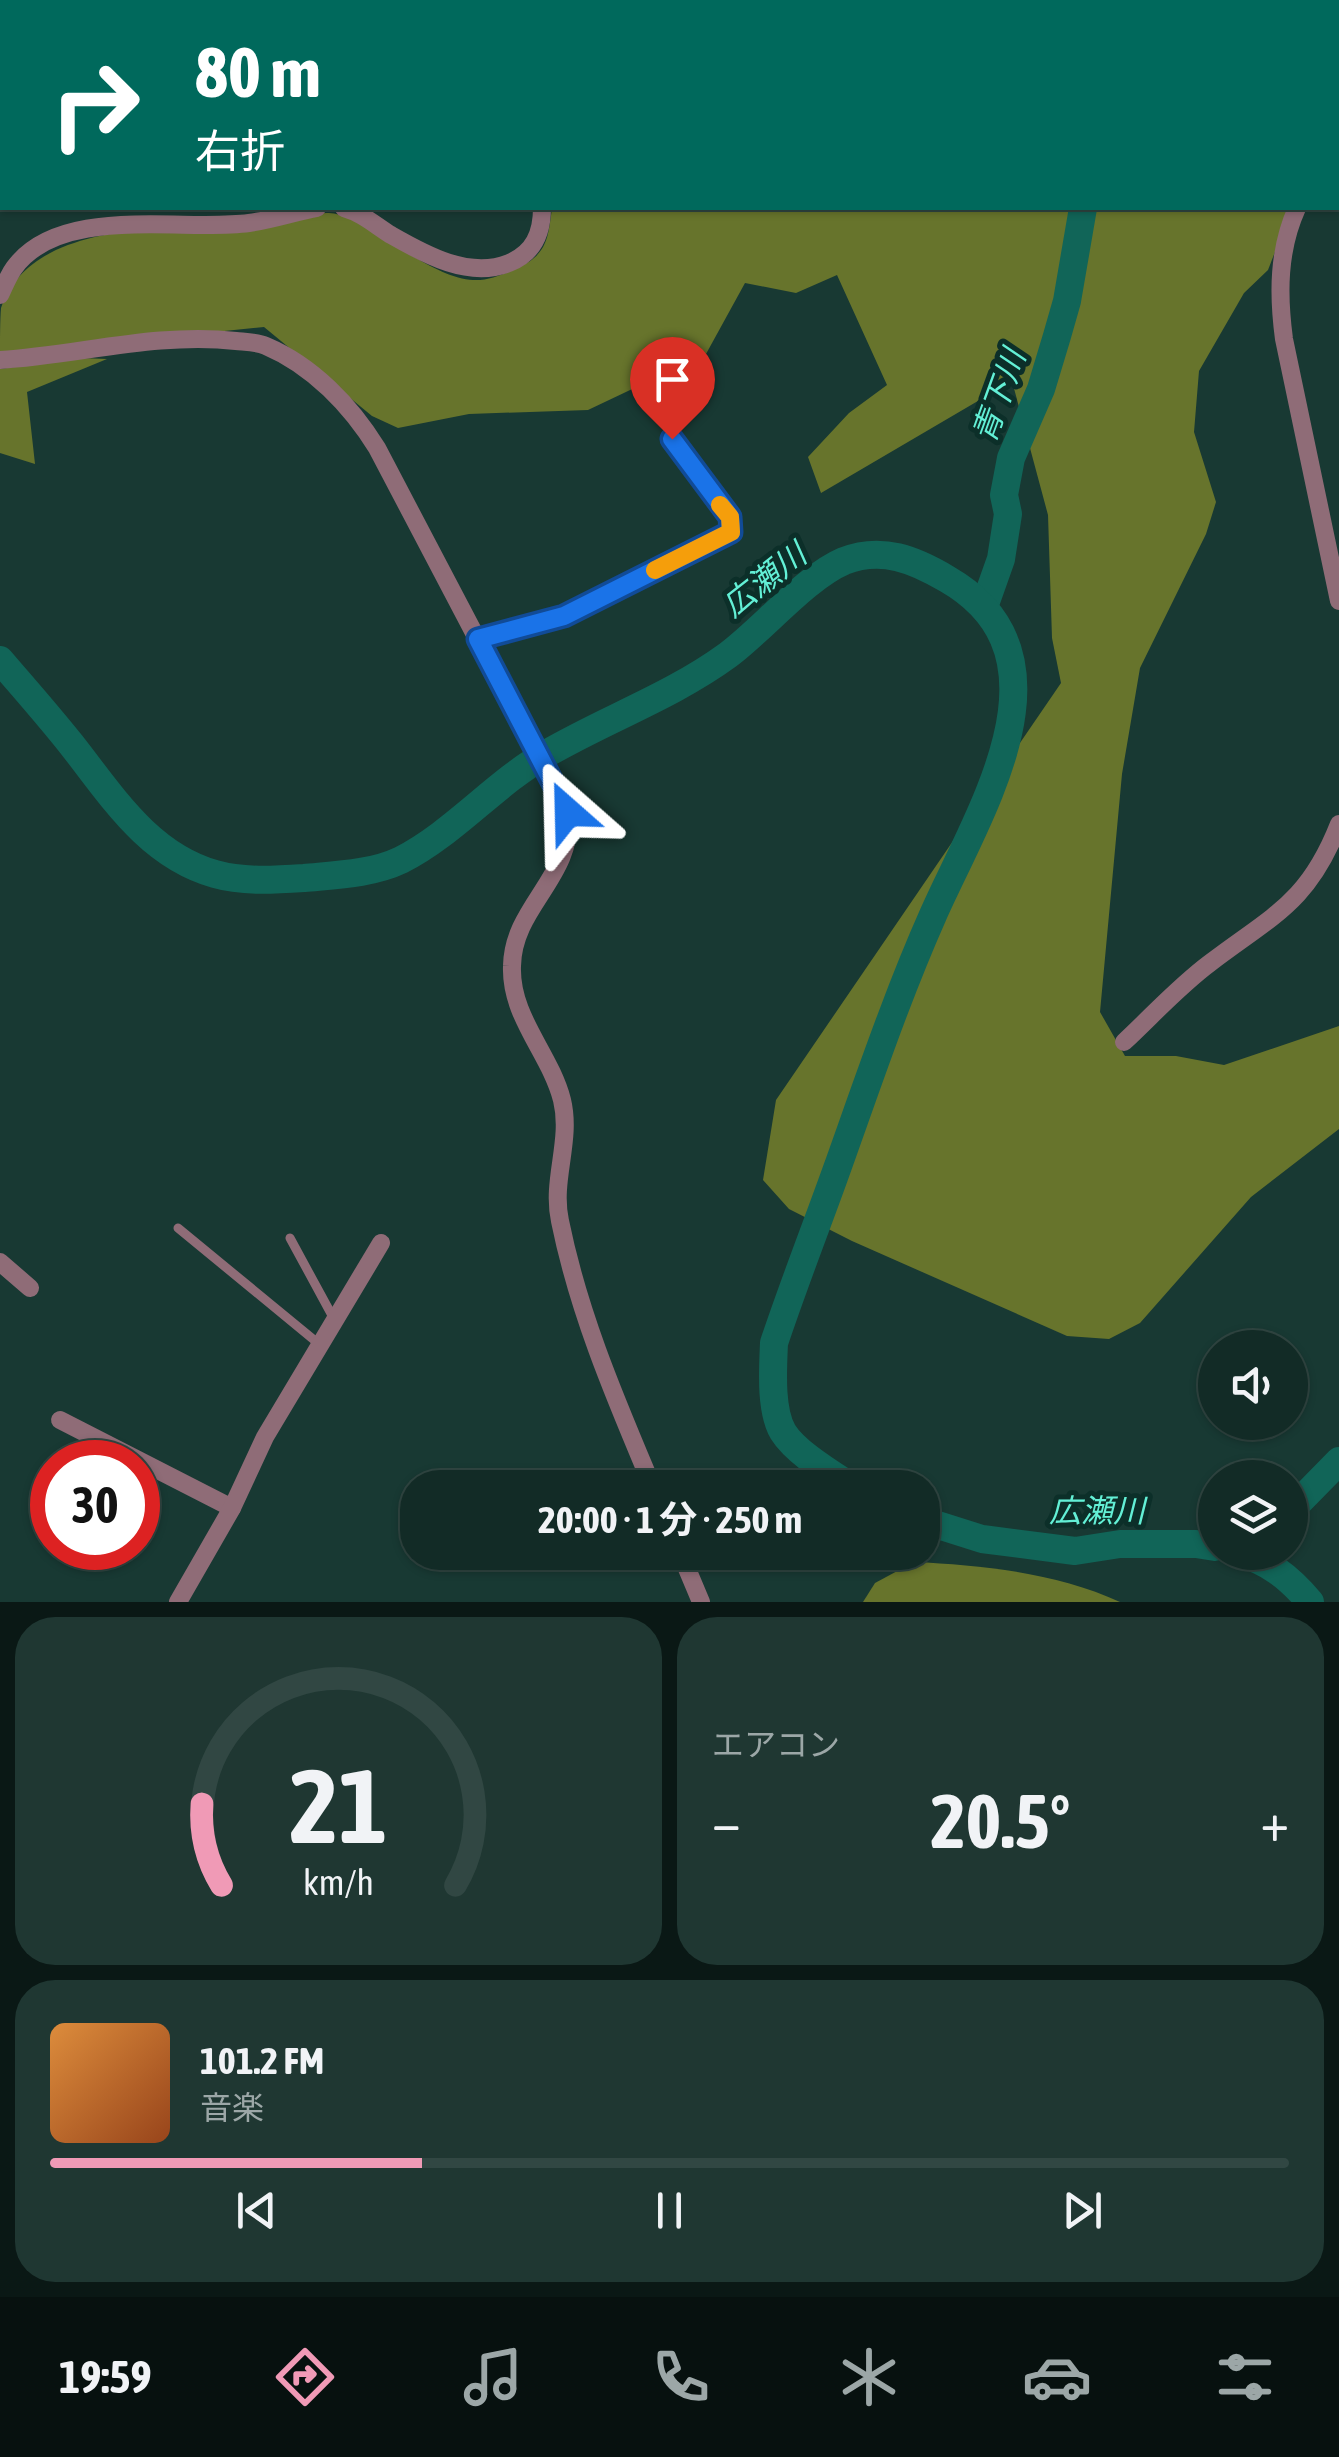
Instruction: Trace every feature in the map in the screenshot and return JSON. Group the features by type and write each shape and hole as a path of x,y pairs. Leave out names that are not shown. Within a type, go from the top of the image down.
{"street":[{"path":"0,295 14,267 29,254 78,231 108,226 248,224 308,210"},
{"path":"351,210 452,264 480,270 496,269 518,260 534,246 542,225 542,210"},
{"path":"1295,210 1280,266 1279,303 1339,602"},
{"path":"0,360 200,339 263,344 319,380 362,423 395,479 568,812 570,829 561,863 525,918 517,938 511,968 513,987 532,1039 562,1100 566,1129 557,1182 560,1221 592,1342 646,1470"},
{"path":"1124,1042 1207,965 1282,912 1326,856 1339,824"},
{"path":"178,1602 232,1508 266,1437 381,1243"},
{"path":"0,1262 30,1288"},
{"path":"60,1420 232,1508"},
{"path":"687,1570 700,1602"}],"lane":[{"path":"478,639 564,616 731,532 730,517 672,439"},
{"path":"178,1228 320,1345"},
{"path":"290,1238 335,1320"}],"green space":[{"path":"552,210 1291,210 1268,270 1244,293 1199,371 1194,432 1216,502 1206,534 1140,668 1122,774 1100,1012 1125,1056 1176,1056 1224,1065 1339,1026 1339,1129 1251,1197 1140,1323 1109,1339 1067,1336 789,1209 763,1180 776,1100 1061,683 1052,638 1048,515 1012,381 821,493 808,457 849,413 887,385 837,275 796,293 745,283 706,354 588,410 469,414 398,428 372,416 264,327 0,354 1,308 18,278 43,257 74,243 110,234 254,226 334,213 361,224 434,268 479,280 527,263 547,237"},
{"path":"80,358 107,359 27,392 35,464 0,453 0,369"},
{"path":"940,1564 966,1565 1071,1584 1120,1602 863,1602 875,1583 899,1570 940,1570"}],"waterway":[{"name":"青下川","path":"984,607 1001,559 1008,514 1004,495 1011,458 1041,389 1057,336 1083,210"},
{"name":"広瀬川","path":"0,660 117,803 170,853 226,877 281,879 353,873 401,860 439,836 546,754 707,670 815,579 844,561 872,555 910,561 947,579 987,611 1008,650 1013,692 1007,738 993,784 895,1008 774,1343 774,1401 779,1423 789,1440 827,1470"},
{"path":"1308,1493 1339,1461"},
{"name":"広瀬川","path":"940,1526 982,1539 1075,1551 1120,1544 1198,1544"},
{"name":"広瀬川","path":"1275,1570 1310,1602"}],"slow traffic":[{"path":"655,570 731,532 730,517 720,505"}],"route":[{"path":"568,812 478,639 564,616 731,532 730,517 672,439"}]}
